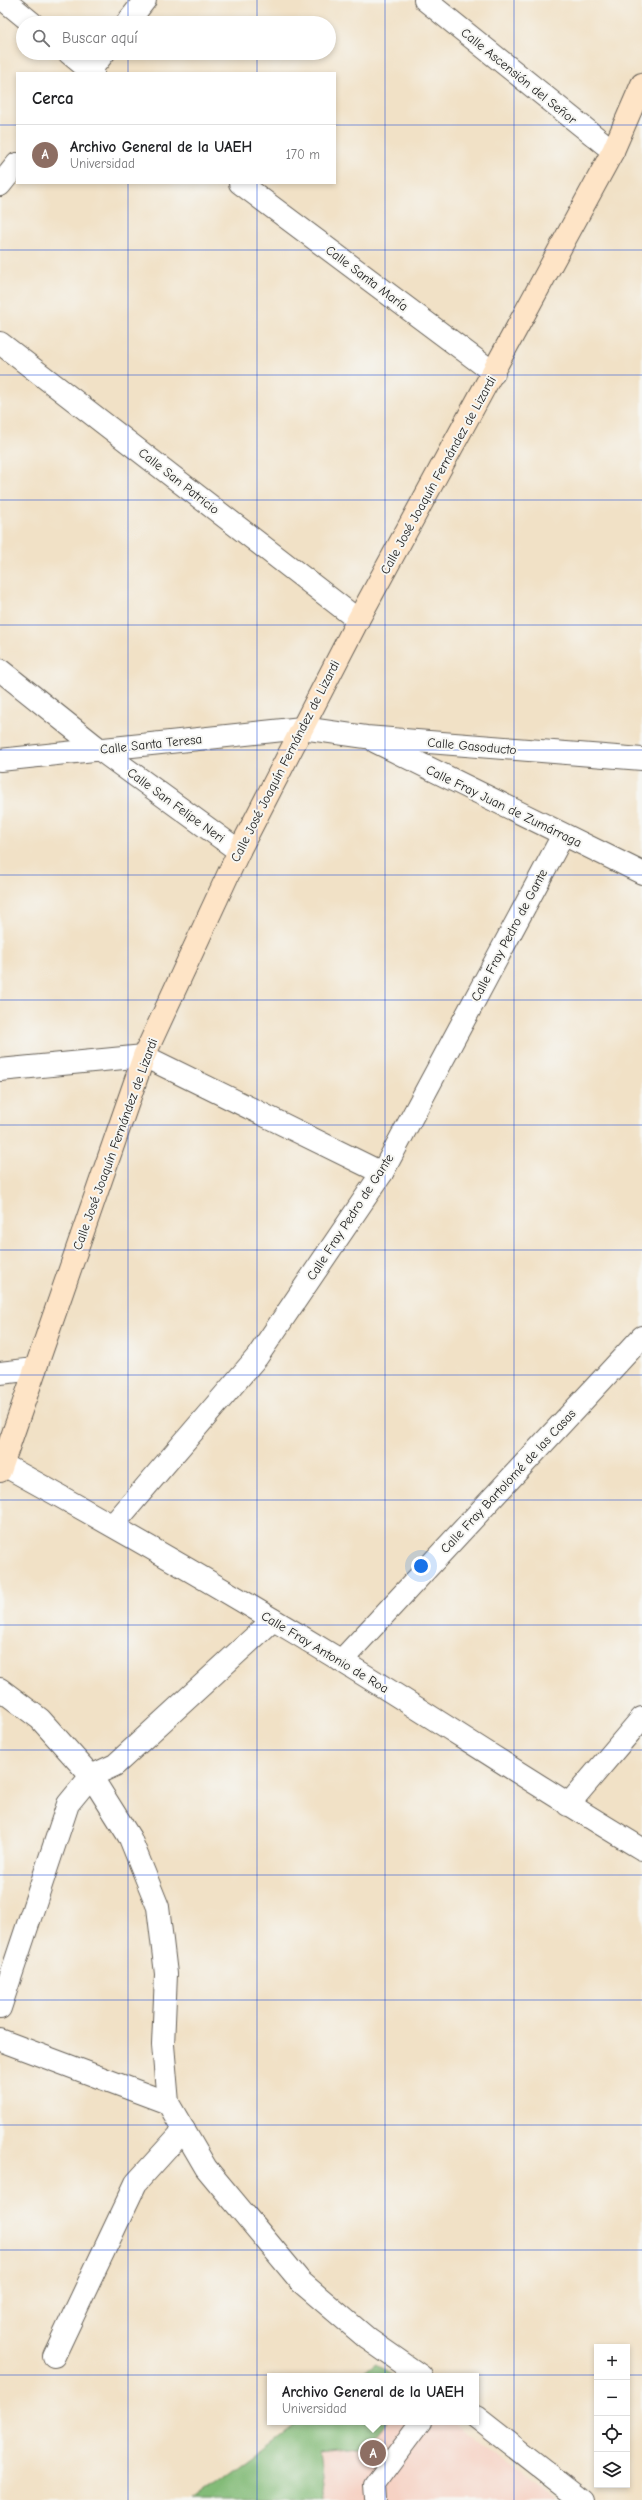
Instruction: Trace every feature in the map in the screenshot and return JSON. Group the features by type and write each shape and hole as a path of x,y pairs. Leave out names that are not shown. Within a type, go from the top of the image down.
{"street":[{"path":"4,0 23,16"},
{"path":"132,16 145,0"},
{"name":"Calle Ascensión del Señor","path":"425,0 613,151"},
{"path":"77,60 91,72 99,60"},
{"name":"Calle José Joaquín Fernández de Lizardi","path":"1,1467 144,1056 239,851 358,620 494,373 613,151 642,84"},
{"path":"0,185 16,165"},
{"name":"Calle Santa María","path":"241,184 494,373"},
{"name":"Calle San Patricio","path":"0,343 358,620"},
{"name":"Calle San Felipe Neri","path":"0,670 99,749 239,851"},
{"name":"Calle Gasoducto","path":"302,728 366,737 642,759"},
{"name":"Calle Santa Teresa","path":"0,760 302,728"},
{"name":"Calle Fray Juan de Zumárraga","path":"366,737 642,873"},
{"name":"Calle Fray Pedro de Gante","path":"113,1526 257,1357 382,1173 563,835"},
{"path":"0,1070 144,1056 382,1173"},
{"name":"Calle Fray Bartolomé de las Casas","path":"341,1661 642,1337"},
{"path":"0,1373 35,1369"},
{"name":"Calle Fray Antonio de Roa","path":"1,1467 113,1526 273,1620 341,1661 568,1805 642,1849"},
{"path":"0,2008 68,1804 91,1776 115,1765 273,1620"},
{"path":"0,1689 40,1719 91,1776 130,1838 158,1907 166,1974 163,2045 168,2103 206,2168 301,2282 368,2339 417,2373"},
{"path":"568,1805 642,1718"},
{"path":"0,2040 168,2103"},
{"path":"54,2356 136,2183 184,2130"},
{"path":"479,2418 582,2500"}],"lane":[{"path":"375,2500 374,2485 418,2425"}],"shaded area":[{"path":"293,2425 456,2425 552,2500 192,2500"}],"green space":[{"path":"376,2363 389,2373 363,2373"},
{"path":"293,2425 385,2425 366,2448 318,2453 324,2500 192,2500"}],"place":[{"name":"Archivo General de la UAEH","path":"373,2453"}]}
